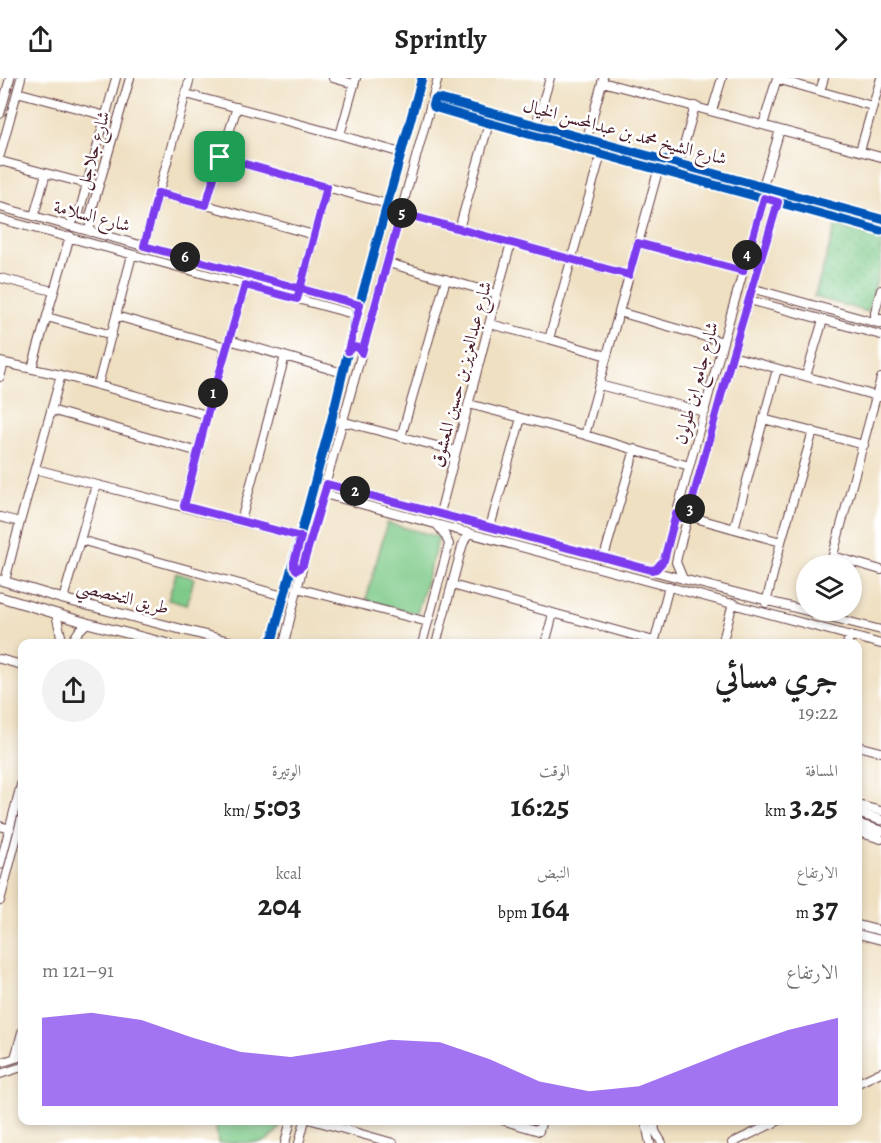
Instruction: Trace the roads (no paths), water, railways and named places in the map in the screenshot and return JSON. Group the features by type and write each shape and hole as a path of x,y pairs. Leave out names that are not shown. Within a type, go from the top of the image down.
{"main road":[{"name":"طريق التخصصي","path":"3,581 63,599 219,639"},
{"name":"طريق التخصصي","path":"0,597 134,639"},
{"path":"862,814 881,820"},
{"path":"862,825 881,831"}],"street":[{"path":"0,114 10,78"},
{"path":"0,155 4,126 21,78"},
{"name":"شارع جلاجل","path":"69,226 79,213 116,78"},
{"name":"شارع جلاجل","path":"90,232 90,216 130,78"},
{"path":"144,246 190,78"},
{"path":"333,78 355,81 340,135"},
{"path":"273,637 422,78"},
{"path":"285,639 303,565 438,78"},
{"path":"536,125 550,78"},
{"path":"712,111 722,78"},
{"path":"820,91 824,78"},
{"path":"860,151 881,78"},
{"path":"763,125 777,79 872,106"},
{"path":"587,138 602,80 881,157"},
{"path":"17,92 105,116"},
{"path":"186,94 401,153"},
{"name":"شارع الشيخ محمد بن عبدالمحسن الخيال","path":"881,219 440,99 436,99 433,103 434,107 489,123 881,231"},
{"path":"679,163 695,106"},
{"path":"206,205 237,107"},
{"path":"459,229 489,123"},
{"path":"763,186 780,130"},
{"path":"549,339 601,154"},
{"path":"220,157 387,204"},
{"path":"0,161 87,184"},
{"path":"585,435 658,171"},
{"path":"34,216 46,173"},
{"path":"297,299 327,187"},
{"path":"158,193 314,235"},
{"name":"شارع جامع ابن طولون","path":"651,570 656,569 664,560 764,198"},
{"name":"شارع جامع ابن طولون","path":"683,579 676,562 732,356 778,202"},
{"path":"81,204 86,210 93,208"},
{"name":"شارع السلامة","path":"0,207 360,305"},
{"path":"10,210 3,214 3,219 357,315"},
{"path":"401,213 629,275"},
{"path":"32,368 70,236"},
{"name":"شارع عبدالعزيز بن حسين المعشوق","path":"440,513 511,243"},
{"path":"638,243 743,271"},
{"path":"98,385 132,255"},
{"path":"388,262 497,294"},
{"path":"0,279 53,291"},
{"path":"401,436 446,279"},
{"path":"184,506 245,285"},
{"path":"752,288 881,324"},
{"path":"881,290 875,312 875,319 881,319"},
{"path":"749,300 881,335"},
{"path":"348,312 353,308 349,302"},
{"path":"619,312 723,342"},
{"path":"116,316 285,356 344,373"},
{"path":"46,317 112,335"},
{"path":"806,376 823,320"},
{"path":"490,324 607,356"},
{"path":"348,351 356,347 362,353"},
{"path":"241,521 285,356"},
{"path":"732,356 878,397"},
{"path":"0,377 2,363 32,368 207,416"},
{"path":"734,529 777,369"},
{"path":"3,581 61,375"},
{"path":"833,555 878,397 881,378"},
{"path":"599,384 705,412"},
{"path":"469,404 690,466"},
{"path":"51,410 199,452"},
{"path":"332,418 456,451"},
{"path":"490,527 520,418"},
{"path":"763,419 864,445"},
{"path":"764,612 781,542 813,431"},
{"path":"604,557 635,449"},
{"path":"35,468 301,537"},
{"path":"327,484 796,607"},
{"path":"63,599 96,485"},
{"path":"336,498 332,491 337,486"},
{"path":"324,494 850,634 856,639"},
{"path":"676,514 681,518 688,516 781,542"},
{"path":"0,517 20,522"},
{"path":"674,524 680,522 685,527"},
{"path":"423,639 448,544 438,526"},
{"path":"437,639 462,547 466,537 471,533"},
{"path":"527,549 533,541 530,538"},
{"path":"80,540 295,599"},
{"path":"448,544 458,540 462,547"},
{"path":"539,552 536,545 537,542 542,541"},
{"path":"294,562 297,570 303,565"},
{"path":"862,564 881,570"},
{"path":"290,577 296,572 300,578"},
{"path":"452,585 643,639"},
{"path":"655,639 669,586"},
{"path":"297,588 428,622"},
{"path":"723,639 733,603"},
{"path":"56,614 60,639"},
{"path":"546,639 553,614"},
{"path":"848,621 881,630"},
{"path":"73,639 87,623"},
{"path":"848,639 850,634"},
{"path":"862,641 881,644"},
{"path":"0,659 18,664"},
{"path":"862,747 881,753"},
{"path":"0,866 18,797"},
{"path":"862,806 881,811"},
{"path":"0,826 10,829"},
{"path":"0,901 18,832"},
{"path":"862,833 881,839"},
{"path":"862,926 881,931"},
{"path":"862,935 881,940"},
{"path":"0,1063 18,1057"},
{"path":"0,1074 18,1068"},
{"path":"862,1081 881,1072"},
{"path":"285,1143 290,1125"},
{"path":"299,1143 304,1125"},
{"path":"326,1125 369,1140 393,1143"},
{"path":"519,1125 539,1131 541,1125"},
{"path":"646,1125 650,1141 660,1139 655,1125"},
{"path":"732,1143 770,1125"}]}
